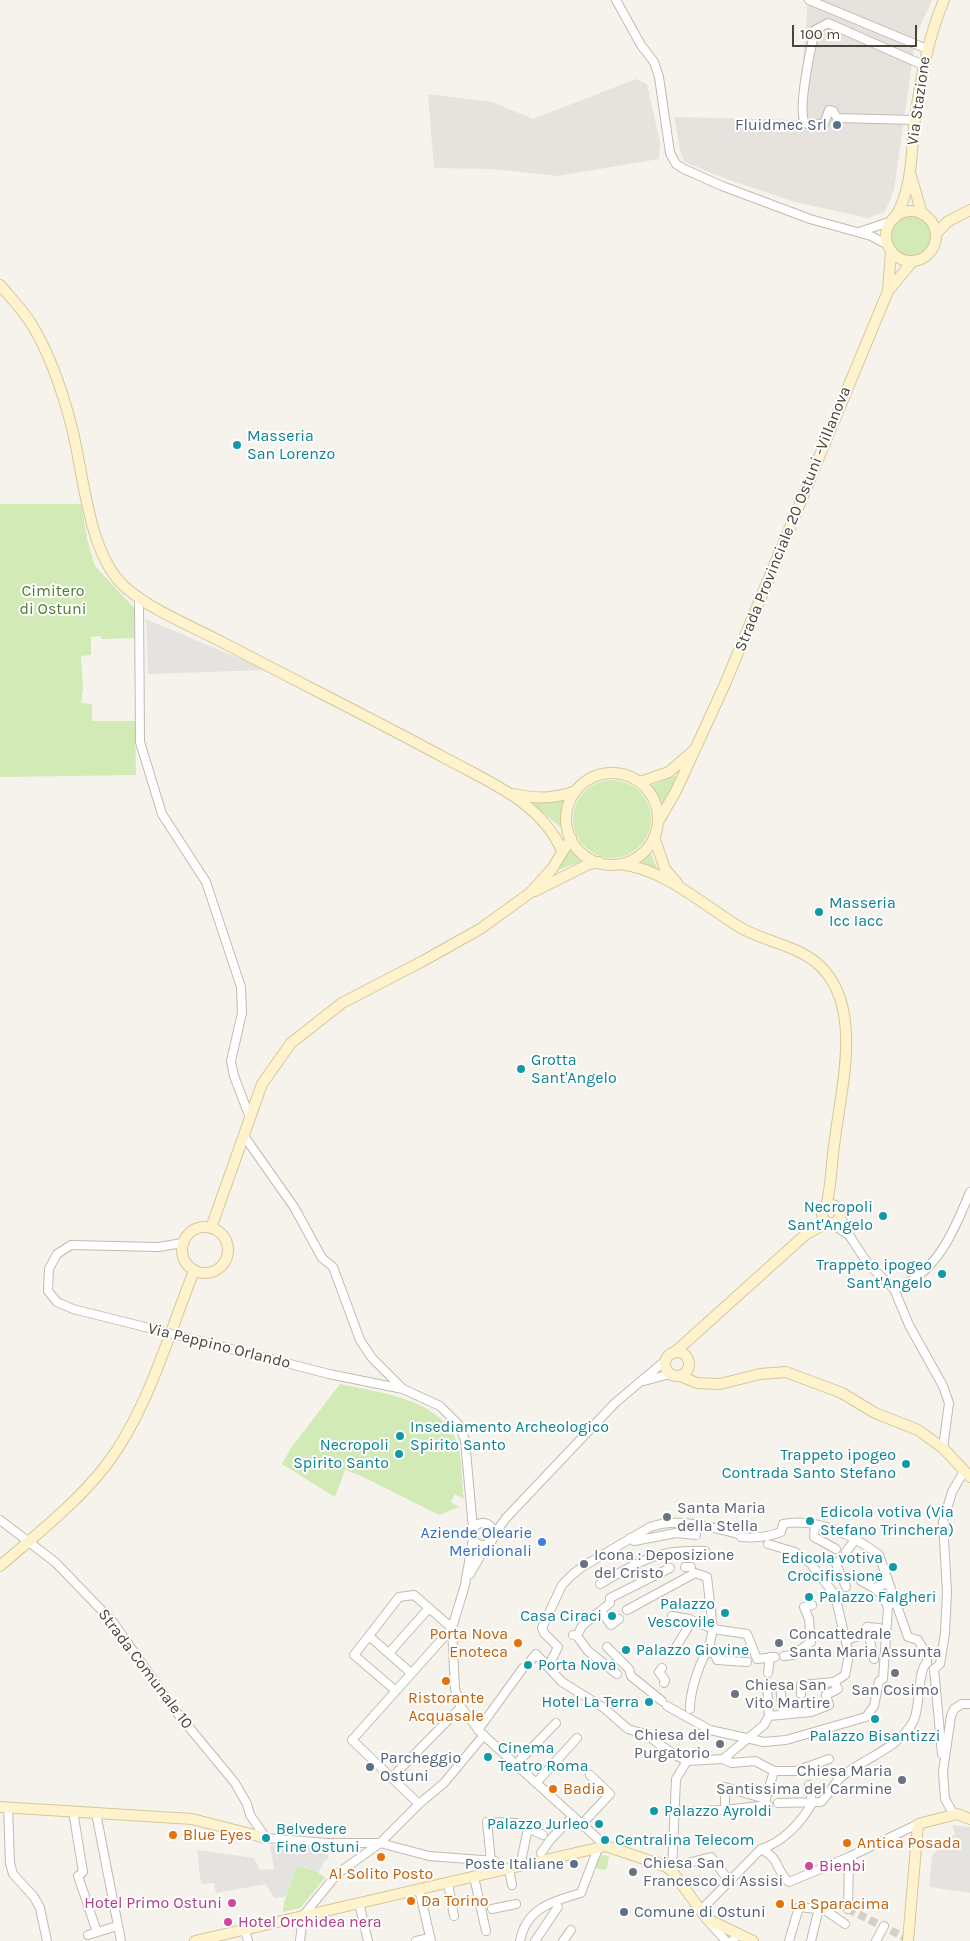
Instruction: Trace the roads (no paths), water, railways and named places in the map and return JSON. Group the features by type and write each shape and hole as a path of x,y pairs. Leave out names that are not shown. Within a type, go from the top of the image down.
{"street":[{"path":"616,0 641,45 654,62 659,77 670,153 676,164 722,186 810,219 859,232 890,249 897,257 912,262"},
{"path":"809,0 927,49"},
{"name":"Via Stazione","path":"893,219 901,207 910,176 915,120 923,65 944,0"},
{"path":"915,120 837,118 833,111 829,110 824,124 809,125 805,123 803,117 806,74 815,30 828,23 923,65"},
{"name":"Via Stazione","path":"910,176 925,216"},
{"name":"Strada Provinciale 20 Ostuni -Villanova","path":"888,291 890,249 886,233 893,219 908,212 925,216 957,215 970,210"},
{"name":"Strada Provinciale 20 Ostuni -Villanova","path":"658,822 698,747 774,572 888,291 912,262 926,257 932,251 936,234 957,215"},
{"path":"925,216 936,234"},
{"path":"859,232 893,219"},
{"path":"0,285 32,325 58,384 81,465 96,534 104,559 114,576 139,598 293,680 370,717 510,793 544,821 570,835"},
{"path":"139,598 140,742 162,814 206,882 240,987 242,1013 231,1061 234,1076 250,1118"},
{"path":"640,782 669,772 698,747"},
{"path":"620,864 634,859 646,850 654,837 658,822 657,807 650,793 640,782 627,775 613,773 599,775 586,781 576,791 569,804 566,818 570,835 587,857 599,862 620,864 654,872 742,929 804,954 824,969 834,985 842,1008 846,1031 847,1064 833,1154 827,1217"},
{"path":"510,793 538,799 576,791"},
{"path":"544,821 555,836 562,851"},
{"path":"530,893 552,869 570,835"},
{"path":"654,837 665,869 684,892"},
{"path":"211,1228 262,1084 291,1043 342,1003 480,929 530,893 587,865 599,862"},
{"path":"244,1136 294,1207 322,1258 333,1267 360,1340 372,1358 403,1389"},
{"path":"832,1180 839,1212 849,1235 868,1264 894,1289 909,1325 943,1386 949,1403 943,1448"},
{"path":"894,1289 929,1269 958,1222 970,1192"},
{"path":"465,1585 487,1544 506,1518 615,1403 670,1357 805,1235 812,1223 827,1217 832,1205 839,1212"},
{"path":"827,1217 837,1222 839,1212"},
{"path":"827,1217 849,1235"},
{"path":"204,1227 211,1228 224,1236 228,1251 226,1258 217,1270 202,1273 194,1271 182,1256 182,1243 191,1231 204,1227"},
{"name":"Via Peppino Orlando","path":"182,1243 159,1247 71,1245 57,1254 49,1269 48,1290 57,1302 73,1309 329,1374 403,1389 440,1406 459,1425 467,1454 472,1517 476,1526"},
{"path":"0,1566 28,1543 76,1498 108,1463 132,1423 149,1387 194,1271"},
{"path":"638,1384 687,1372 687,1361 692,1337"},
{"path":"670,1357 682,1354 703,1383"},
{"path":"670,1357 666,1369 675,1375 697,1383 720,1384 760,1374 786,1372 842,1393 875,1413 908,1425 943,1448 967,1474 952,1492 943,1522 947,1592 945,1633 940,1664 934,1669"},
{"path":"506,1518 488,1525 476,1526 465,1585 452,1628 455,1689 461,1706 481,1733 573,1816 602,1847"},
{"name":"Strada Comunale 10","path":"0,1520 55,1562 113,1622 174,1709 239,1789 247,1804 250,1815 266,1838"},
{"path":"549,1665 558,1647 544,1633 542,1628 562,1585 582,1566 630,1538 653,1526 682,1522 739,1534 741,1537 772,1535 781,1532 783,1524 798,1521 815,1524 855,1540 879,1555 908,1637 918,1640 934,1669 945,1800 954,1815"},
{"path":"815,1524 814,1537 836,1549"},
{"path":"488,1525 492,1529 493,1536"},
{"path":"630,1538 634,1541 676,1533 696,1536"},
{"path":"473,1539 480,1545 487,1544"},
{"path":"846,1552 855,1540"},
{"path":"768,1544 795,1552 811,1564 834,1593 846,1640 849,1655 847,1669 844,1674 834,1682 801,1690"},
{"path":"600,1584 652,1556 684,1550 705,1551"},
{"path":"834,1593 848,1586 836,1564 841,1559"},
{"path":"617,1674 588,1651 575,1635 586,1622 610,1603 610,1598 670,1568"},
{"path":"627,1610 695,1573 707,1577 713,1629 708,1652 706,1652 699,1666 690,1698 690,1708"},
{"path":"607,1647 625,1664 631,1676 665,1703 710,1730 764,1742 802,1737 859,1720 870,1713 874,1706 879,1680 883,1679 886,1667 888,1607 882,1595 861,1581"},
{"path":"874,1588 889,1583"},
{"path":"396,1691 354,1655 399,1597 414,1595 452,1628"},
{"path":"888,1607 894,1600"},
{"path":"784,1656 793,1654 811,1642 811,1631 804,1608 812,1605"},
{"path":"389,1653 429,1608"},
{"path":"601,1611 611,1625 620,1619"},
{"path":"672,1616 725,1632 747,1634 754,1656 757,1659 772,1657 768,1673"},
{"path":"676,1647 692,1621"},
{"path":"874,1660 864,1636 868,1627 879,1628"},
{"path":"418,1804 352,1740 452,1628"},
{"path":"369,1636 411,1673"},
{"path":"846,1640 864,1636"},
{"path":"708,1652 715,1654 717,1660 747,1662"},
{"path":"534,1657 549,1665 562,1682 604,1708 628,1729 645,1734 687,1761 723,1759 732,1763 755,1761 774,1771 796,1771 829,1759"},
{"path":"778,1803 821,1802 840,1778 884,1750 904,1733 913,1721 918,1707 922,1669 927,1659"},
{"path":"300,1941 303,1916 337,1874 380,1844 418,1804 444,1783 481,1733 524,1668"},
{"path":"662,1668 659,1672 665,1680 664,1683"},
{"path":"769,1716 811,1712 829,1705 826,1695 838,1689 834,1682"},
{"path":"723,1759 764,1724 769,1716 767,1685"},
{"path":"780,1686 783,1714"},
{"path":"944,1771 954,1709 962,1704 970,1704"},
{"path":"398,1771 461,1706"},
{"path":"516,1764 556,1723"},
{"path":"536,1783 577,1738"},
{"path":"672,1869 676,1835 676,1779 687,1761"},
{"path":"766,1803 774,1771"},
{"path":"582,1825 610,1794 590,1775"},
{"path":"700,1910 761,1849 770,1846 796,1827 812,1802 809,1785"},
{"path":"725,1810 725,1787 766,1803"},
{"path":"675,1812 725,1810 766,1803"},
{"path":"47,1941 40,1908 34,1897 13,1874 10,1863 4,1807 192,1819 266,1838 327,1843 380,1844 428,1856 493,1861 487,1822 517,1824 543,1835"},
{"path":"73,1811 83,1872 78,1876 97,1932"},
{"path":"96,1812 121,1941"},
{"path":"761,1849 772,1855 782,1876 789,1882 849,1857 918,1824 954,1815 970,1819"},
{"path":"541,1853 550,1840 573,1816"},
{"path":"908,1941 918,1824"},
{"path":"522,1857 528,1828"},
{"path":"520,1941 522,1930 542,1906 580,1893 602,1847"},
{"path":"198,1941 223,1938 245,1929 602,1847 672,1869 700,1910 726,1941"},
{"path":"672,1869 711,1857 729,1881"},
{"path":"848,1909 849,1857"},
{"path":"509,1869 512,1885"},
{"path":"474,1877 486,1931"},
{"path":"448,1883 454,1916"},
{"path":"416,1941 431,1939 419,1889"},
{"path":"359,1903 368,1941"},
{"path":"492,1909 516,1904"},
{"path":"535,1941 558,1907"},
{"path":"789,1941 799,1907 825,1910 845,1924"},
{"path":"811,1941 817,1916"},
{"path":"707,1919 735,1938 752,1941"},
{"path":"88,1935 118,1926"},
{"path":"876,1941 884,1926"},
{"path":"245,1929 248,1941"},
{"path":"563,1941 571,1930"}],"tunnel":[{"path":"848,1909 908,1939"}],"place":[{"name":"Fluidmec Srl","path":"837,125"},
{"name":"Masseria San Lorenzo","path":"237,445"},
{"name":"Masseria Icc Iacc","path":"819,912"},
{"name":"Grotta Sant'Angelo","path":"521,1069"},
{"name":"Necropoli Sant'Angelo","path":"883,1216"},
{"name":"Trappeto ipogeo Sant'Angelo","path":"942,1274"},
{"name":"Insediamento Archeologico Spirito Santo","path":"400,1436"},
{"name":"Necropoli Spirito Santo","path":"399,1454"},
{"name":"Trappeto ipogeo Contrada Santo Stefano","path":"906,1464"},
{"name":"Santa Maria della Stella","path":"667,1517"},
{"name":"Edicola votiva (Via Stefano Trinchera)","path":"810,1521"},
{"name":"Aziende Olearie Meridionali","path":"542,1542"},
{"name":"Icona : Deposizione del Cristo","path":"584,1564"},
{"name":"Edicola votiva Crocifissione","path":"893,1567"},
{"name":"Palazzo Falgheri","path":"809,1597"},
{"name":"Palazzo Vescovile","path":"725,1613"},
{"name":"Casa Ciraci","path":"612,1616"},
{"name":"Porta Nova Enoteca","path":"518,1643"},
{"name":"Concattedrale Santa Maria Assunta","path":"779,1643"},
{"name":"Palazzo Giovine","path":"626,1650"},
{"name":"Porta Nova","path":"528,1665"},
{"name":"San Cosimo","path":"895,1673"},
{"name":"Ristorante Acquasale","path":"446,1681"},
{"name":"Chiesa San Vito Martire","path":"735,1694"},
{"name":"Hotel La Terra","path":"649,1702"},
{"name":"Palazzo Bisantizzi","path":"875,1719"},
{"name":"Chiesa del Purgatorio","path":"720,1744"},
{"name":"Cinema Teatro Roma","path":"488,1757"},
{"name":"Parcheggio Ostuni","path":"370,1767"},
{"name":"Chiesa Maria Santissima del Carmine","path":"902,1780"},
{"name":"Badia","path":"553,1789"},
{"name":"Palazzo Ayroldi","path":"654,1811"},
{"name":"Palazzo Jurleo","path":"599,1824"},
{"name":"Blue Eyes","path":"173,1835"},
{"name":"Belvedere Fine Ostuni","path":"266,1838"},
{"name":"Centralina Telecom","path":"605,1840"},
{"name":"Antica Posada","path":"847,1843"},
{"name":"Al Solito Posto","path":"381,1857"},
{"name":"Poste Italiane","path":"574,1864"},
{"name":"Bienbi","path":"809,1866"},
{"name":"Chiesa San Francesco di Assisi","path":"633,1872"},
{"name":"Da Torino","path":"411,1901"},
{"name":"Hotel Primo Ostuni","path":"232,1903"},
{"name":"La Sparacima","path":"780,1904"},
{"name":"Comune di Ostuni","path":"624,1912"},
{"name":"Hotel Orchidea nera","path":"228,1922"}],"park label":[{"name":"Cimitero di Ostuni","path":"53,600"}]}
